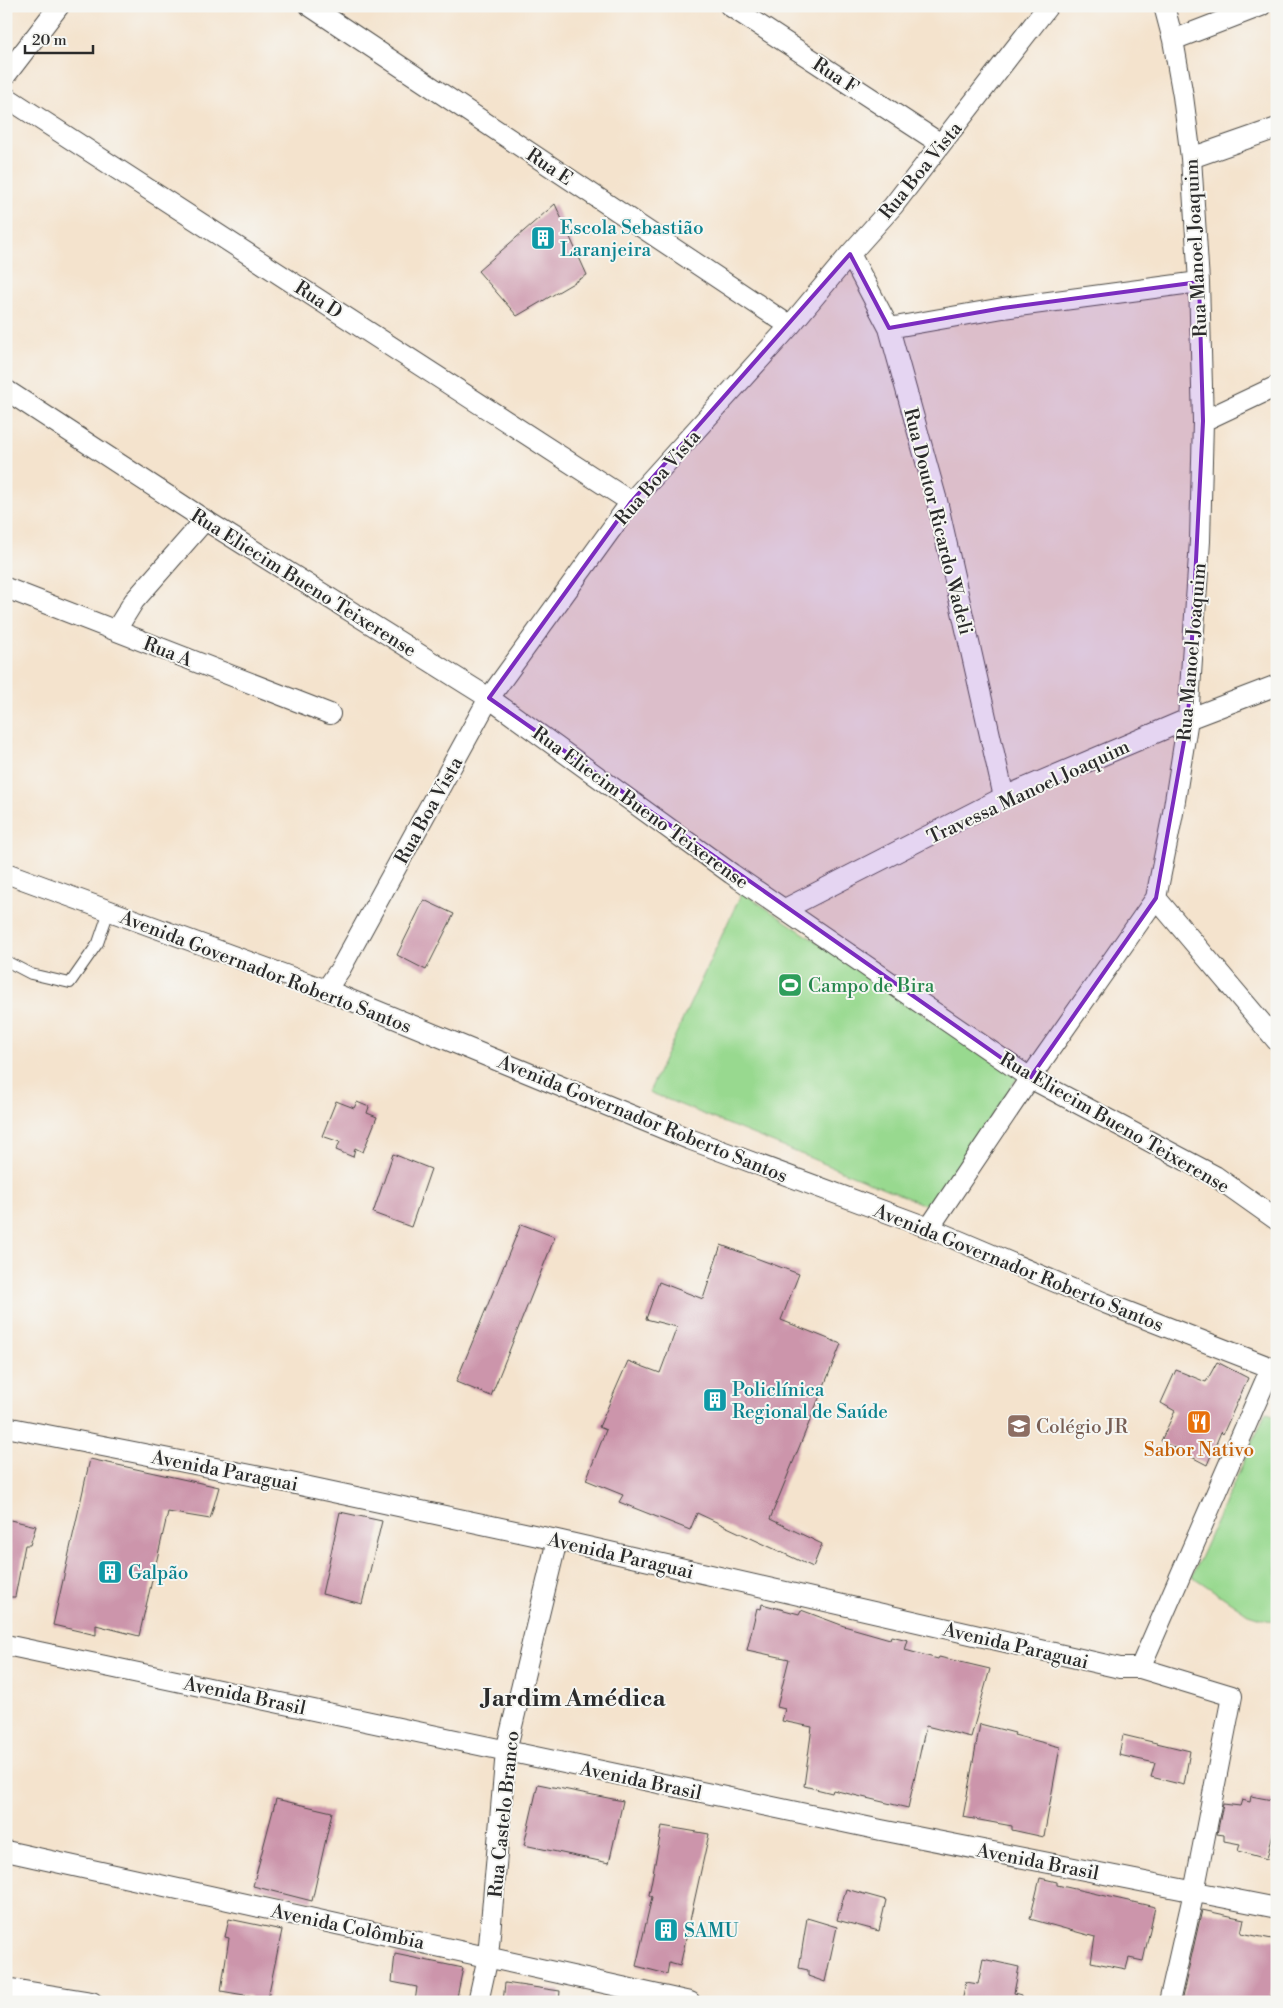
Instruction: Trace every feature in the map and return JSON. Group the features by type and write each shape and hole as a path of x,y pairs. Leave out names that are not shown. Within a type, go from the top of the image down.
{"street":[{"path":"6,75 58,6"},
{"name":"Rua E","path":"310,6 790,326"},
{"name":"Rua F","path":"730,6 941,144"},
{"name":"Rua Boa Vista","path":"326,990 350,951 489,698 632,502 790,326 893,206 1048,6"},
{"name":"Rua Manoel Joaquim","path":"929,1228 1030,1078 1156,898 1173,813 1188,720 1200,541 1203,421 1191,158 1183,96 1173,40 1164,6"},
{"path":"1173,40 1261,6"},
{"name":"Rua D","path":"6,97 632,502"},
{"path":"1191,158 1277,128"},
{"name":"Rua Doutor Ricardo Wadeli","path":"850,254 889,328 937,501 1004,798"},
{"path":"889,328 1003,308 1198,282"},
{"path":"1203,421 1277,386"},
{"name":"Rua Eliecim Bueno Teixerense","path":"6,390 205,520 489,698 732,874 1030,1078 1215,1176 1277,1220"},
{"path":"116,630 134,601 205,520"},
{"name":"Rua A","path":"6,588 330,714"},
{"name":"Travessa Manoel Joaquim","path":"785,909 1004,798 1188,720 1277,685"},
{"name":"Avenida Governador Roberto Santos","path":"6,873 326,990 689,1139 929,1228 1105,1303 1274,1369"},
{"path":"1156,898 1277,1041"},
{"path":"1140,1668 1274,1369"},
{"name":"Avenida Paraguai","path":"6,1427 286,1482 557,1540 1120,1668 1140,1668 1232,1696 1194,1892"},
{"name":"Rua Castelo Branco","path":"478,2002 488,1957 506,1751 557,1540"},
{"name":"Avenida Brasil","path":"6,1645 891,1832 1277,1908"},
{"name":"Avenida Colômbia","path":"6,1852 488,1957 637,1996 690,2002"},
{"path":"1169,2002 1194,1892"},
{"path":"6,1988 92,2002"}],"lane":[{"path":"6,961 31,974 70,983 98,943 109,911"}],"highlighted area":[{"path":"850,254 889,328 1003,308 1199,282 1203,421 1188,719 1156,898 1030,1078 489,698 631,502"}],"green space":[{"name":"Campo de Bira","path":"742,892 1018,1077 930,1207 649,1092"},
{"path":"1266,1412 1277,1417 1277,1623 1248,1614 1192,1576"}],"building":[{"name":"Escola Sebastião Laranjeira","path":"555,204 587,275 517,316 478,271"},
{"path":"424,900 454,914 426,970 397,955"},
{"path":"336,1101 354,1108 357,1102 369,1107 367,1113 377,1117 363,1152 355,1148 353,1157 336,1150 340,1142 322,1136"},
{"path":"393,1154 431,1169 411,1227 373,1213"},
{"path":"521,1224 555,1237 491,1396 456,1382"},
{"name":"Policlínica Regional de Saúde","path":"721,1245 799,1274 781,1320 841,1344 770,1519 822,1544 813,1567 697,1513 690,1530 619,1502 623,1495 586,1480 606,1430 599,1427 628,1361 660,1373 677,1327 646,1319 659,1282 703,1299"},
{"name":"Sabor Nativo","path":"1217,1362 1248,1378 1207,1465 1161,1441 1175,1411 1161,1403 1176,1370 1206,1382"},
{"name":"Galpão","path":"90,1459 219,1487 210,1519 168,1512 139,1636 96,1625 96,1635 53,1625"},
{"path":"340,1512 382,1521 362,1604 322,1594"},
{"path":"6,1519 36,1526 30,1545 25,1545 15,1597 6,1597"},
{"path":"762,1604 799,1614 801,1610 844,1626 890,1639 891,1636 908,1640 905,1650 938,1659 939,1657 990,1669 971,1737 926,1726 908,1808 833,1790 832,1793 804,1786 812,1727 782,1721 785,1709 777,1707 789,1659 747,1650 757,1608 761,1609"},
{"path":"980,1724 1060,1747 1044,1837 1012,1830 1012,1826 963,1817"},
{"path":"1123,1735 1190,1751 1184,1785 1151,1777 1155,1763 1119,1755"},
{"path":"538,1784 623,1801 609,1863 524,1845"},
{"path":"1251,1796 1277,1801 1277,1825 1275,1824 1267,1859 1238,1851 1240,1844 1224,1841 1224,1835 1217,1834 1223,1804 1240,1806 1242,1800 1250,1802"},
{"path":"276,1799 332,1812 312,1901 253,1886"},
{"name":"SAMU","path":"662,1826 709,1834 680,1966 669,1963 667,1974 636,1966 652,1897 649,1895"},
{"path":"1040,1878 1057,1882 1057,1885 1155,1907 1143,1961 1129,1958 1126,1969 1091,1962 1095,1937 1030,1919"},
{"path":"846,1889 886,1900 879,1931 837,1920"},
{"path":"1202,1910 1244,1919 1241,1933 1277,1940 1277,1969 1269,2002 1181,2002"},
{"path":"807,1918 837,1927 825,1982 808,1976 808,1970 799,1968"},
{"path":"229,1919 282,1930 267,2002 249,2002 250,1996 221,1991 229,1938 225,1937"},
{"path":"395,1954 463,1968 456,2002 415,2002 417,1987 392,1982"},
{"path":"983,1959 1019,1967 1014,1993 1021,1995 1021,2002 962,2002 966,1982 978,1984"},
{"path":"505,1983 560,1991 559,2002 503,2002"}],"place":[{"name":"Escola Sebastião Laranjeira","path":"543,238"},
{"name":"Campo de Bira","path":"790,985"},
{"name":"Policlínica Regional de Saúde","path":"715,1400"},
{"name":"Sabor Nativo","path":"1199,1422"},
{"name":"Colégio JR","path":"1019,1426"},
{"name":"Galpão","path":"110,1572"},
{"name":"SAMU","path":"666,1930"}],"district":[{"name":"Jardim Amédica","path":"574,1698"}]}
